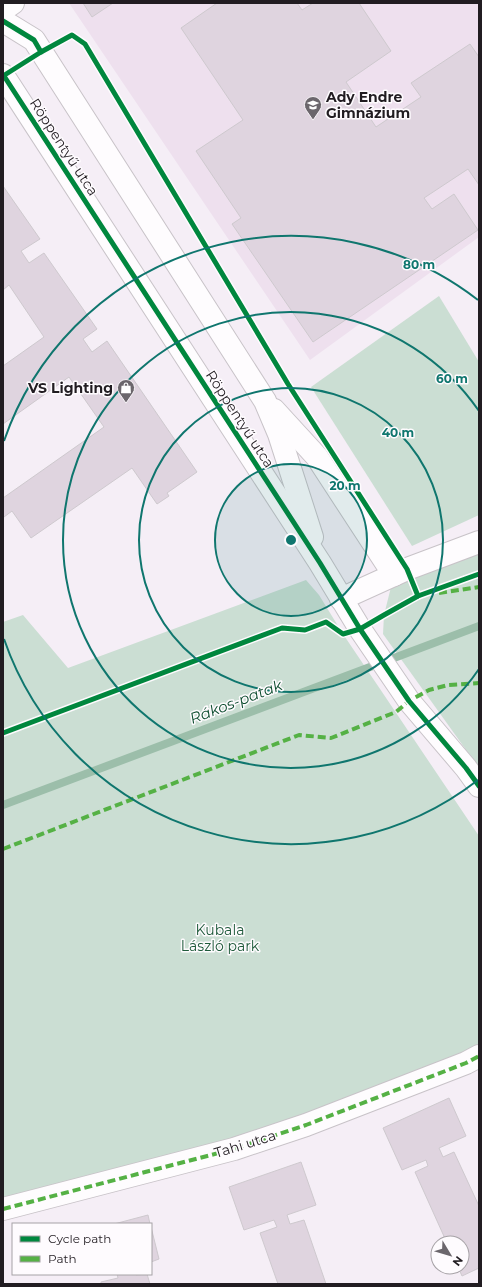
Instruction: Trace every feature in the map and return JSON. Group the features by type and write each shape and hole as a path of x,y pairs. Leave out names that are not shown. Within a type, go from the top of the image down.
{"street":[{"path":"3,10 13,3"},
{"name":"Röppentyű utca","path":"3,20 34,40 265,401 279,434 320,563"},
{"name":"Röppentyű utca","path":"3,75 320,563 360,629 409,701 473,775 479,786"},
{"path":"265,401 317,457 394,575"},
{"path":"341,599 394,575 479,542"},
{"name":"Tahi utca","path":"3,1209 234,1149 306,1125 466,1063 479,1056"}],"shaded area":[{"name":"Ady Endre Gimnázium","path":"69,3 479,3 479,237 310,360"}],"green space":[{"path":"439,296 479,362 479,515 412,546 311,387"},
{"path":"479,542 479,768 383,634 384,615 394,575"},
{"name":"Kubala László park","path":"306,580 319,595 343,634 479,836 479,1056 306,1125 3,1209 3,622 23,615 68,668"}],"building":[{"path":"83,3 113,3 92,17"},
{"name":"Ady Endre Gimnázium","path":"217,3 297,3 302,10 313,3 359,3 391,51 346,82 376,127 421,97 411,83 470,44 479,57 479,185 468,169 424,198 432,209 454,194 478,230 313,342 232,224 241,218 196,151 243,120 181,28"},
{"path":"3,186 40,239 21,251 29,263 44,253 97,329 83,339 92,352 107,341 197,472 167,493 169,496 157,504 132,468 31,538 12,511 4,517 3,516 3,498 104,427 69,377 3,424 3,366 44,337 9,285 3,290"},
{"path":"449,1098 466,1136 439,1148 443,1157 454,1152 479,1206 479,1268 470,1272 470,1235 443,1235 415,1172 428,1166 426,1160 402,1170 383,1128"},
{"path":"301,1162 316,1205 287,1215 290,1224 304,1220 326,1284 278,1284 260,1233 277,1227 274,1220 244,1230 229,1187"},
{"path":"148,1215 150,1223 118,1223"},
{"path":"152,1231 159,1259 152,1262"},
{"path":"117,1275 147,1275 150,1284 101,1284 101,1282 118,1278"}],"waterway":[{"name":"Rákos-patak","path":"3,805 479,626"}],"marked path":[{"path":"439,593 479,587"},
{"path":"3,849 299,735 331,738 396,712 409,701 429,690 448,685 479,683"},
{"path":"3,1209 234,1149 306,1125 466,1063 479,1056"}],"cycle path":[{"path":"3,21 34,40 41,52"},
{"path":"3,76 41,52 72,35 85,44 288,384 407,569 418,596"},
{"path":"4,76 320,563 360,629 409,701 466,768 479,786"},
{"path":"3,733 282,628 305,630 326,622 343,634 360,629 418,596 479,574"}],"place":[{"name":"Ady Endre Gimnázium","path":"313,120"},
{"name":"VS Lighting","path":"126,403"}]}
